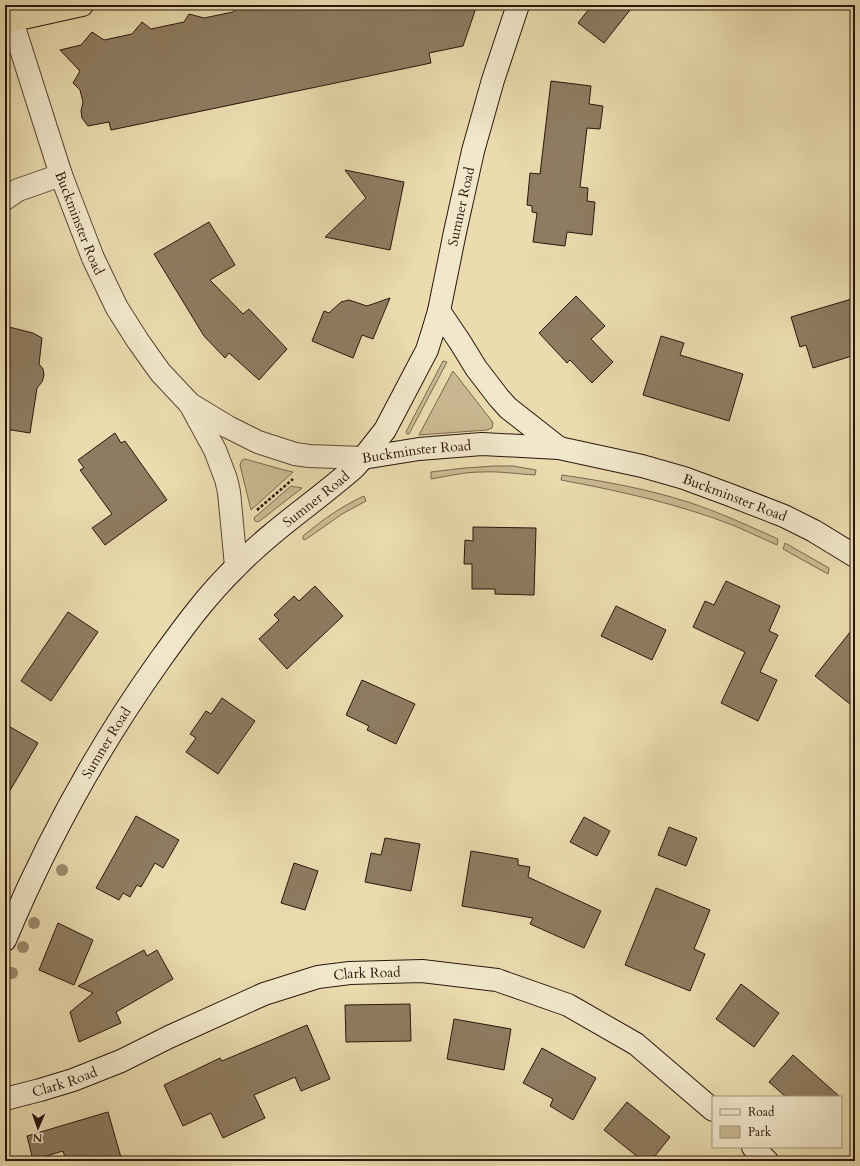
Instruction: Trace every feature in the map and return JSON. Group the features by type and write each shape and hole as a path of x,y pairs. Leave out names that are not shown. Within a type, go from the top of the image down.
{"highway":[{"path":"8,21 82,5"}],"street":[{"name":"Sumner Road","path":"5,940 31,880 56,830 113,732 149,676 174,641 216,588 236,566 269,537 342,478 363,458 385,430 427,350 439,311 473,151 493,80 518,5"},
{"name":"Buckminster Road","path":"8,21 61,175 93,258 118,308 138,342 160,372 190,404 215,450 226,479 229,492 236,566"},
{"path":"5,199 18,190 61,175"},
{"name":"Buckminster Road","path":"439,311 476,368 499,398 508,408 560,448"},
{"name":"Buckminster Road","path":"190,404 228,427 258,442 295,454 309,456 363,458 419,449 482,444 560,448 642,466 684,478 784,516 814,531 855,556"},
{"name":"Clark Road","path":"5,1099 73,1080 121,1061 169,1037 264,994 318,977 350,972 422,971 497,980 568,1005 636,1044 712,1109"},
{"path":"754,1148 767,1161"}],"path":[{"path":"252,514 296,476"}],"green space":[{"path":"443,361 447,362 409,434 407,434 406,432"},
{"path":"453,371 491,420 493,423 492,428 487,430 419,435"},
{"path":"245,459 293,472 251,510 240,465 242,460"},
{"path":"495,466 513,466 536,470 535,475 475,472 431,479 431,472"},
{"path":"562,475 625,486 688,502 778,539 777,545 714,518 627,494 561,480"},
{"path":"291,486 302,488 261,520 258,522 255,521 254,518"},
{"path":"364,496 366,501 342,514 305,540 303,539 303,536 325,519 348,504"},
{"path":"785,543 829,568 828,574 783,549"}],"building":[{"path":"239,5 244,5 250,8 266,5 477,5 463,46 429,53 431,63 111,130 109,122 88,126 82,118 81,111 83,102 80,90 73,83 80,71 60,50 81,45 92,32 104,40 132,34 142,22 151,29 184,22 189,14 204,18 233,12"},
{"path":"592,5 634,5 604,43 578,23"},
{"path":"551,81 591,86 589,104 603,106 600,129 587,128 580,187 588,188 587,201 595,202 592,235 567,232 565,246 533,242 537,213 532,212 532,206 527,205 530,173 540,174"},
{"path":"345,170 404,182 390,250 325,237 366,198"},
{"path":"209,222 235,265 210,280 243,314 249,309 287,349 259,380 229,353 225,358 204,336 154,254"},
{"path":"576,296 605,326 591,339 613,362 592,383 570,360 567,363 539,333"},
{"path":"390,298 373,339 362,335 353,358 312,341 324,311 329,313 341,302 349,300 367,306"},
{"path":"855,298 855,355 813,368 806,345 800,347 791,317"},
{"path":"5,326 33,333 42,338 39,364 43,369 44,375 42,382 37,388 30,433 5,429"},
{"path":"661,336 684,343 680,355 743,374 729,421 643,395"},
{"path":"115,433 121,443 125,441 167,500 105,545 92,528 112,514 80,470 84,468 78,460"},
{"path":"473,527 536,528 534,595 495,594 495,589 472,589 472,564 464,564 465,540 473,541"},
{"path":"726,581 780,606 769,631 778,635 760,672 777,680 758,721 721,703 745,652 693,627 705,601 714,605"},
{"path":"315,586 343,616 287,669 259,639 279,620 274,615 294,596 299,601"},
{"path":"616,606 666,630 652,660 601,636"},
{"path":"68,612 98,632 51,701 21,681"},
{"path":"855,626 855,708 815,676"},
{"path":"362,680 415,704 396,744 367,730 369,726 346,715"},
{"path":"222,698 255,721 218,774 186,752 196,738 190,734 206,711 211,714"},
{"path":"5,724 38,743 5,799"},
{"path":"136,816 179,840 163,868 155,863 141,887 137,885 130,897 123,893 119,900 96,888"},
{"path":"584,817 610,831 597,856 570,842"},
{"path":"669,827 697,838 686,866 658,855"},
{"path":"385,838 420,844 411,891 365,882 371,853 381,855"},
{"path":"471,851 518,859 518,865 530,867 528,877 601,911 584,948 530,924 533,918 462,906"},
{"path":"294,863 318,871 305,910 281,903"},
{"path":"656,888 710,910 694,949 705,954 690,991 625,965"},
{"path":"58,923 93,940 74,985 39,970"},
{"path":"144,950 147,956 157,950 173,979 116,1012 121,1023 79,1042 70,1012 93,993 78,986"},
{"path":"741,984 779,1013 754,1047 716,1019"},
{"path":"410,1004 411,1041 346,1042 345,1005"},
{"path":"454,1019 511,1029 504,1070 447,1059"},
{"path":"307,1025 330,1079 301,1091 295,1077 254,1095 265,1118 223,1138 211,1113 183,1126 164,1085 220,1058 222,1061"},
{"path":"542,1048 596,1078 573,1120 550,1106 553,1099 523,1083"},
{"path":"793,1055 839,1096 785,1096 769,1082"},
{"path":"627,1102 670,1137 651,1161 643,1161 604,1130"},
{"path":"108,1112 122,1161 66,1161 63,1151 33,1160 27,1136"}]}
